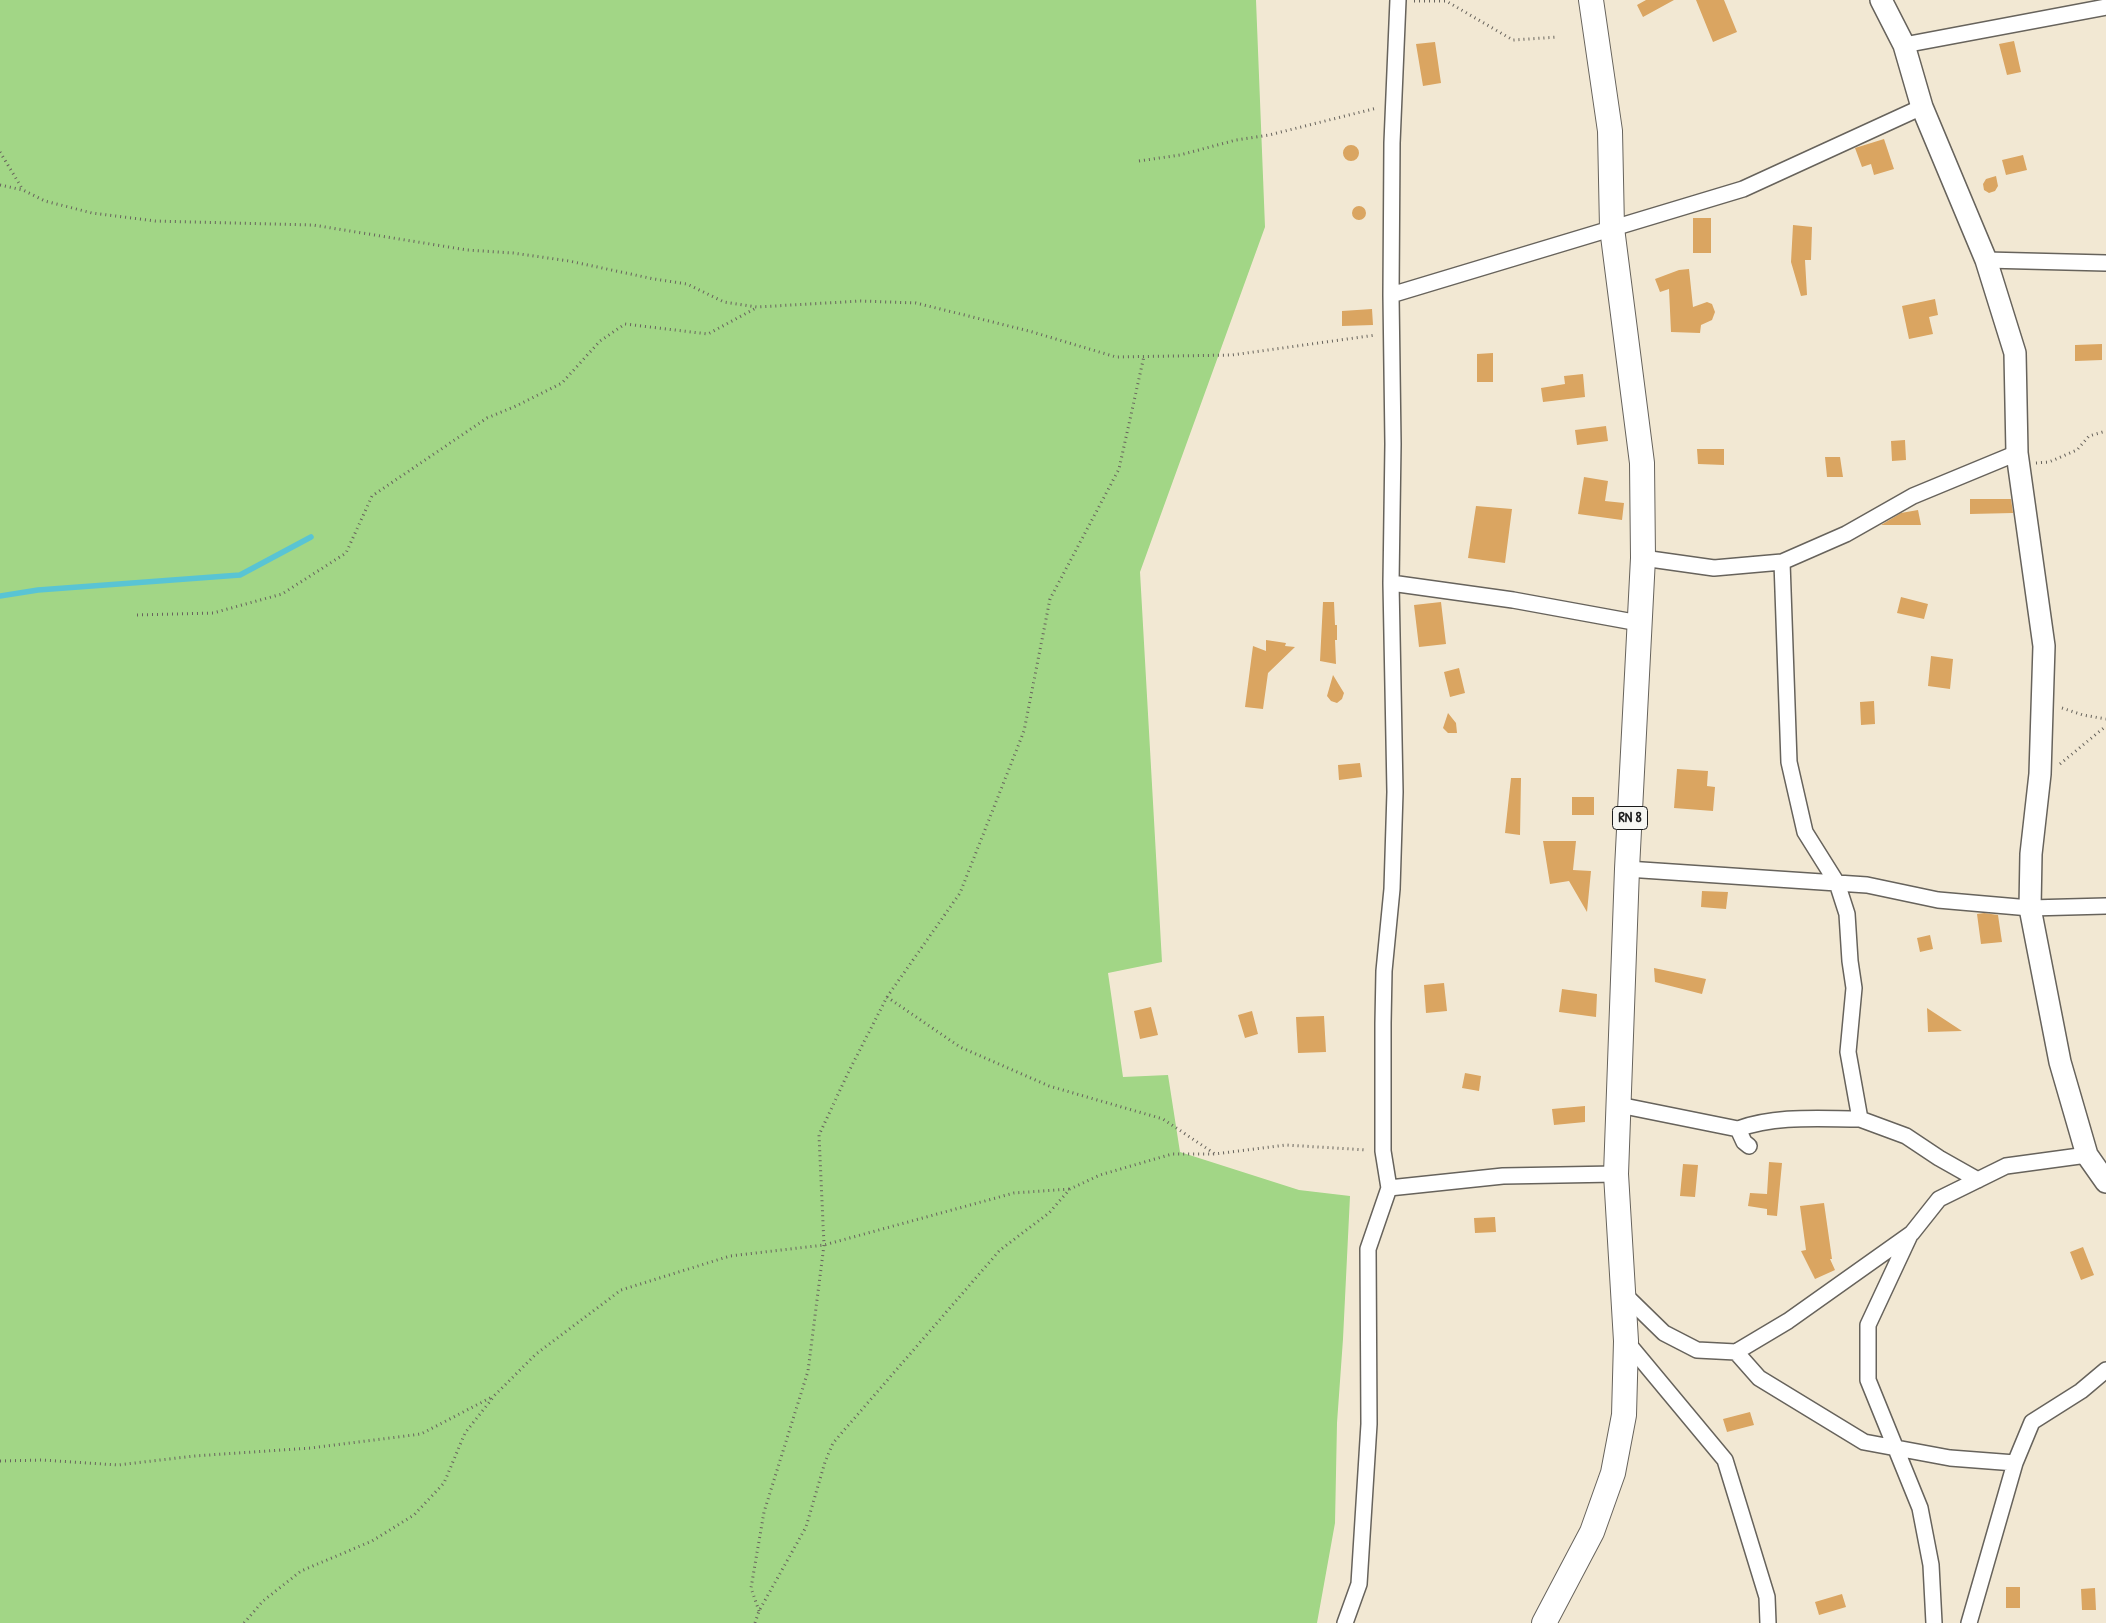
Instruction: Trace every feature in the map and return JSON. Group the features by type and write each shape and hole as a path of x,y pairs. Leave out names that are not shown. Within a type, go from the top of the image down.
{"main road":[{"name":"RN 8","path":"1544,1623 1592,1532 1614,1473 1624,1415 1626,1341 1616,1174 1627,869 1643,558 1642,463 1612,228 1610,131 1591,0"}],"street":[{"path":"1345,1623 1359,1584 1369,1424 1368,1249 1389,1188 1383,1151 1384,971 1392,889 1394,792 1390,583 1393,444 1391,295 1394,104 1398,0"},
{"path":"1881,0 1904,45 1922,107 1986,260 2015,353 2017,458 2044,646 2039,781 2032,854 2030,908 2060,1062 2087,1155 2106,1182"},
{"path":"1904,45 2106,7"},
{"path":"1391,295 1743,189 1922,107"},
{"path":"1986,260 2106,263"},
{"path":"1643,558 1714,568 1782,562 1846,534 1913,496 2017,458"},
{"path":"1782,562 1789,762 1804,832 1838,883 1847,914 1850,962 1854,988 1848,1052 1860,1120"},
{"path":"1390,583 1513,600 1639,623"},
{"path":"1627,869 1867,885 1938,900 2030,908 2106,906"},
{"path":"1619,1105 1738,1129 1752,1124 1797,1119 1860,1120 1906,1136 1939,1158 1978,1180"},
{"path":"1738,1129 1744,1142 1750,1146"},
{"path":"1934,1623 1931,1565 1920,1508 1868,1380 1868,1325 1912,1233 1939,1199 2006,1166 2087,1155"},
{"path":"1389,1188 1503,1176 1616,1174"},
{"path":"1623,1293 1664,1333 1697,1350 1736,1352 1788,1321 1912,1233"},
{"path":"1626,1341 1725,1460 1767,1597 1768,1623"},
{"path":"1736,1352 1759,1378 1864,1442 1950,1458 2015,1463"},
{"path":"1969,1623 2015,1463 2032,1422 2081,1391 2106,1370"}],"path":[{"path":"1398,0 1446,1 1513,40 1558,37"},
{"path":"1139,161 1180,154 1236,140 1269,135 1394,104"},
{"path":"0,152 23,190"},
{"path":"0,185 23,190 45,202 110,215 155,221 313,225 467,250 513,253 570,261 654,279 688,284 724,302 757,307 861,301 916,303 1029,330 1116,357 1232,354 1392,333"},
{"path":"137,615 213,613 282,594 346,553 372,496 487,418 562,383 600,341 625,324 708,334 757,307"},
{"path":"759,1610 751,1588 764,1512 808,1371 824,1245 819,1135 848,1072 887,997 960,893 1024,731 1050,599 1119,469 1144,356"},
{"path":"2017,458 2049,462 2078,450 2089,436 2106,431"},
{"path":"2042,701 2083,715 2106,719"},
{"path":"2039,781 2106,726"},
{"path":"887,997 960,1046 1049,1086 1163,1119 1216,1154"},
{"path":"244,1623 263,1601 302,1571 372,1541 414,1514 444,1483 465,1433 495,1395 536,1354 621,1290 730,1256 824,1245 1014,1193 1070,1189 1100,1175 1172,1154 1216,1154 1286,1144 1383,1151"},
{"path":"756,1623 759,1610 806,1527 825,1462 833,1443 1000,1250 1049,1213 1070,1189"},
{"path":"0,1460 42,1460 118,1465 194,1456 311,1448 421,1434 495,1395"}],"green space":[{"path":"0,0 1256,0 1265,227 1140,572 1162,962 1108,973 1123,1077 1168,1075 1180,1152 1299,1190 1350,1196 1337,1423 1335,1523 1317,1623 0,1623"}],"building":[{"path":"1646,0 1674,0 1643,17 1637,5"},
{"path":"1696,0 1724,0 1737,32 1713,42"},
{"path":"2014,41 2021,72 2007,75 1999,44"},
{"path":"1435,42 1441,83 1423,86 1416,44"},
{"path":"1884,139 1894,169 1874,175 1871,164 1862,167 1855,148"},
{"path":"1351,145 1357,147 1359,153 1357,159 1351,161 1345,159 1343,153 1345,147"},
{"path":"2023,155 2027,170 2006,175 2002,160"},
{"path":"1996,176 1998,186 1995,191 1989,193 1984,190 1983,184 1986,179"},
{"path":"1356,206 1362,206 1366,213 1362,220 1356,220 1352,216 1352,210"},
{"path":"1693,218 1711,218 1711,253 1693,253"},
{"path":"1793,225 1812,227 1811,260 1805,260 1807,295 1801,296 1791,262"},
{"path":"1689,269 1693,307 1707,302 1712,304 1715,312 1712,320 1701,325 1700,333 1671,332 1669,289 1660,292 1655,279 1679,270"},
{"path":"1935,299 1938,315 1929,317 1933,334 1909,339 1902,306"},
{"path":"1372,309 1373,325 1342,326 1342,311"},
{"path":"2102,344 2102,360 2075,361 2075,345"},
{"path":"1493,353 1493,382 1477,382 1477,354"},
{"path":"1583,374 1585,397 1543,402 1541,388 1565,384 1564,376"},
{"path":"1606,426 1608,441 1577,445 1575,430"},
{"path":"1905,440 1906,460 1892,461 1891,441"},
{"path":"1697,449 1724,449 1724,465 1698,464"},
{"path":"1825,457 1840,457 1843,477 1827,477"},
{"path":"1584,477 1608,481 1605,501 1624,503 1622,520 1578,514"},
{"path":"1970,499 2011,499 2013,513 1970,514"},
{"path":"1476,506 1512,509 1505,563 1468,558"},
{"path":"1918,510 1921,525 1881,525 1901,513"},
{"path":"1901,597 1928,604 1924,619 1897,613"},
{"path":"1323,602 1334,602 1335,625 1337,625 1337,640 1335,640 1336,664 1320,661"},
{"path":"1441,602 1446,644 1419,647 1414,605"},
{"path":"1266,640 1286,643 1285,646 1295,647 1268,673 1263,709 1245,707 1253,646 1266,651"},
{"path":"1931,656 1953,659 1950,689 1928,686"},
{"path":"1459,668 1465,693 1450,697 1444,672"},
{"path":"1333,675 1344,693 1342,699 1337,703 1331,701 1327,696"},
{"path":"1874,701 1875,724 1861,725 1860,702"},
{"path":"1448,713 1456,723 1457,733 1448,733 1443,728"},
{"path":"1360,763 1362,777 1339,780 1338,765"},
{"path":"1677,769 1708,771 1707,786 1715,787 1713,811 1674,808"},
{"path":"1511,778 1521,778 1520,835 1505,833"},
{"path":"1572,797 1594,797 1594,815 1572,815"},
{"path":"1543,841 1576,841 1573,870 1591,871 1587,912 1569,881 1550,884"},
{"path":"1702,891 1728,892 1726,909 1701,907"},
{"path":"1977,914 1998,915 2002,942 1981,944"},
{"path":"1930,935 1933,949 1920,952 1917,938"},
{"path":"1654,968 1706,979 1702,994 1655,982"},
{"path":"1444,983 1447,1011 1426,1013 1424,985"},
{"path":"1562,989 1597,994 1596,1017 1559,1012"},
{"path":"1151,1007 1158,1035 1140,1039 1134,1011"},
{"path":"1927,1008 1962,1031 1928,1032"},
{"path":"1252,1011 1258,1034 1245,1038 1238,1015"},
{"path":"1324,1016 1326,1052 1298,1053 1296,1017"},
{"path":"1465,1073 1481,1076 1479,1091 1462,1088"},
{"path":"1585,1106 1585,1122 1554,1125 1552,1109"},
{"path":"1769,1162 1782,1163 1777,1216 1767,1215 1767,1209 1748,1206 1750,1193 1767,1194"},
{"path":"1683,1164 1698,1165 1695,1197 1680,1196"},
{"path":"1824,1203 1832,1259 1830,1259 1835,1270 1815,1279 1801,1251 1806,1250 1800,1206"},
{"path":"1495,1217 1496,1232 1475,1233 1474,1218"},
{"path":"2083,1247 2094,1275 2081,1280 2070,1252"},
{"path":"1750,1412 1754,1425 1727,1432 1723,1419"},
{"path":"2006,1587 2020,1587 2020,1608 2006,1608"},
{"path":"2095,1588 2096,1610 2082,1610 2081,1589"},
{"path":"1842,1594 1846,1607 1819,1615 1815,1602"}],"waterway":[{"path":"0,596 38,590 240,575 311,537"}]}
